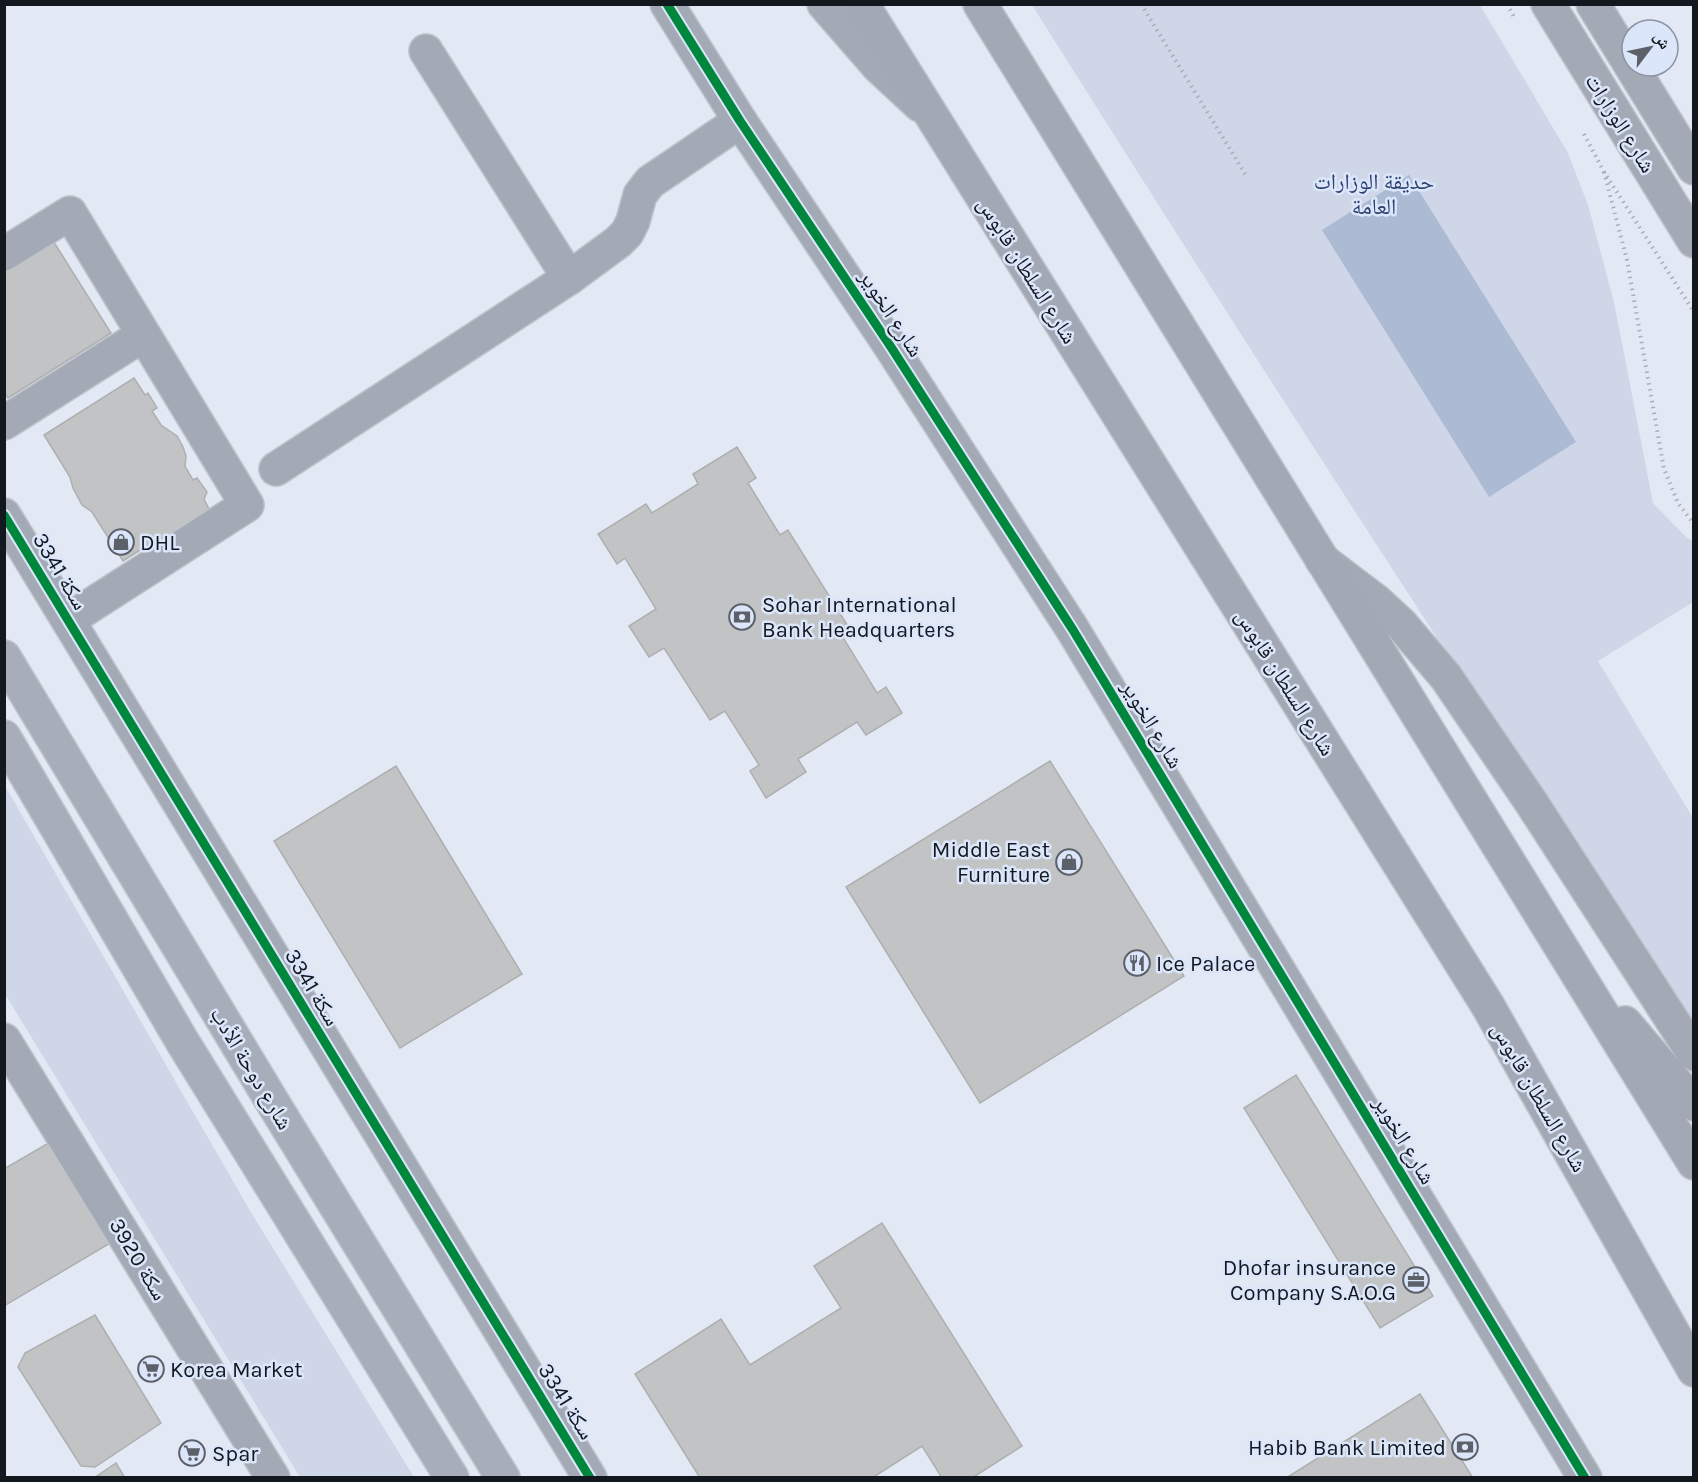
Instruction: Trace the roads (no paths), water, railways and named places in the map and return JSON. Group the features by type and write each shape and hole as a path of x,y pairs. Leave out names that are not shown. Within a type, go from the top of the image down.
{"highway":[{"name":"شارع السلطان قابوس","path":"861,4 1488,1006 1692,1370"},
{"path":"980,4 1694,1163"},
{"path":"1583,984 1622,1020 1694,1104"}],"main road":[{"name":"شارع دوحة الأدب","path":"4,657 279,1113 503,1478"},
{"name":"شارع دوحة الأدب","path":"4,737 182,1041 452,1478"}],"street":[{"name":"شارع الخوير","path":"667,4 740,121 889,344 1072,630 1585,1478"},
{"path":"824,4 878,66 930,113"},
{"name":"شارع الوزارات","path":"1548,4 1694,241"},
{"name":"شارع الوزارات","path":"1593,4 1694,168"},
{"path":"426,51 569,278"},
{"path":"276,469 569,278 618,242 627,233 640,195 650,182 740,121"},
{"path":"4,254 70,213 247,506 68,620"},
{"path":"4,423 143,335"},
{"name":"سكة 3341","path":"4,515 591,1478"},
{"path":"1321,559 1376,601 1416,641 1446,677 1543,821 1694,1054"},
{"name":"سكة 3920","path":"4,1040 273,1478"}],"place":[{"name":"DHL","path":"121,542"},
{"name":"Sohar International Bank Headquarters","path":"742,617"},
{"name":"Middle East Furniture","path":"1069,862"},
{"name":"Ice Palace","path":"1137,963"},
{"name":"Dhofar insurance Company S.A.O.G","path":"1416,1280"},
{"name":"Korea Market","path":"151,1369"},
{"name":"Habib Bank Limited","path":"1465,1447"},
{"name":"Spar","path":"192,1453"}],"park label":[{"name":"حديقة الوزارات العامة","path":"1374,194"}]}
